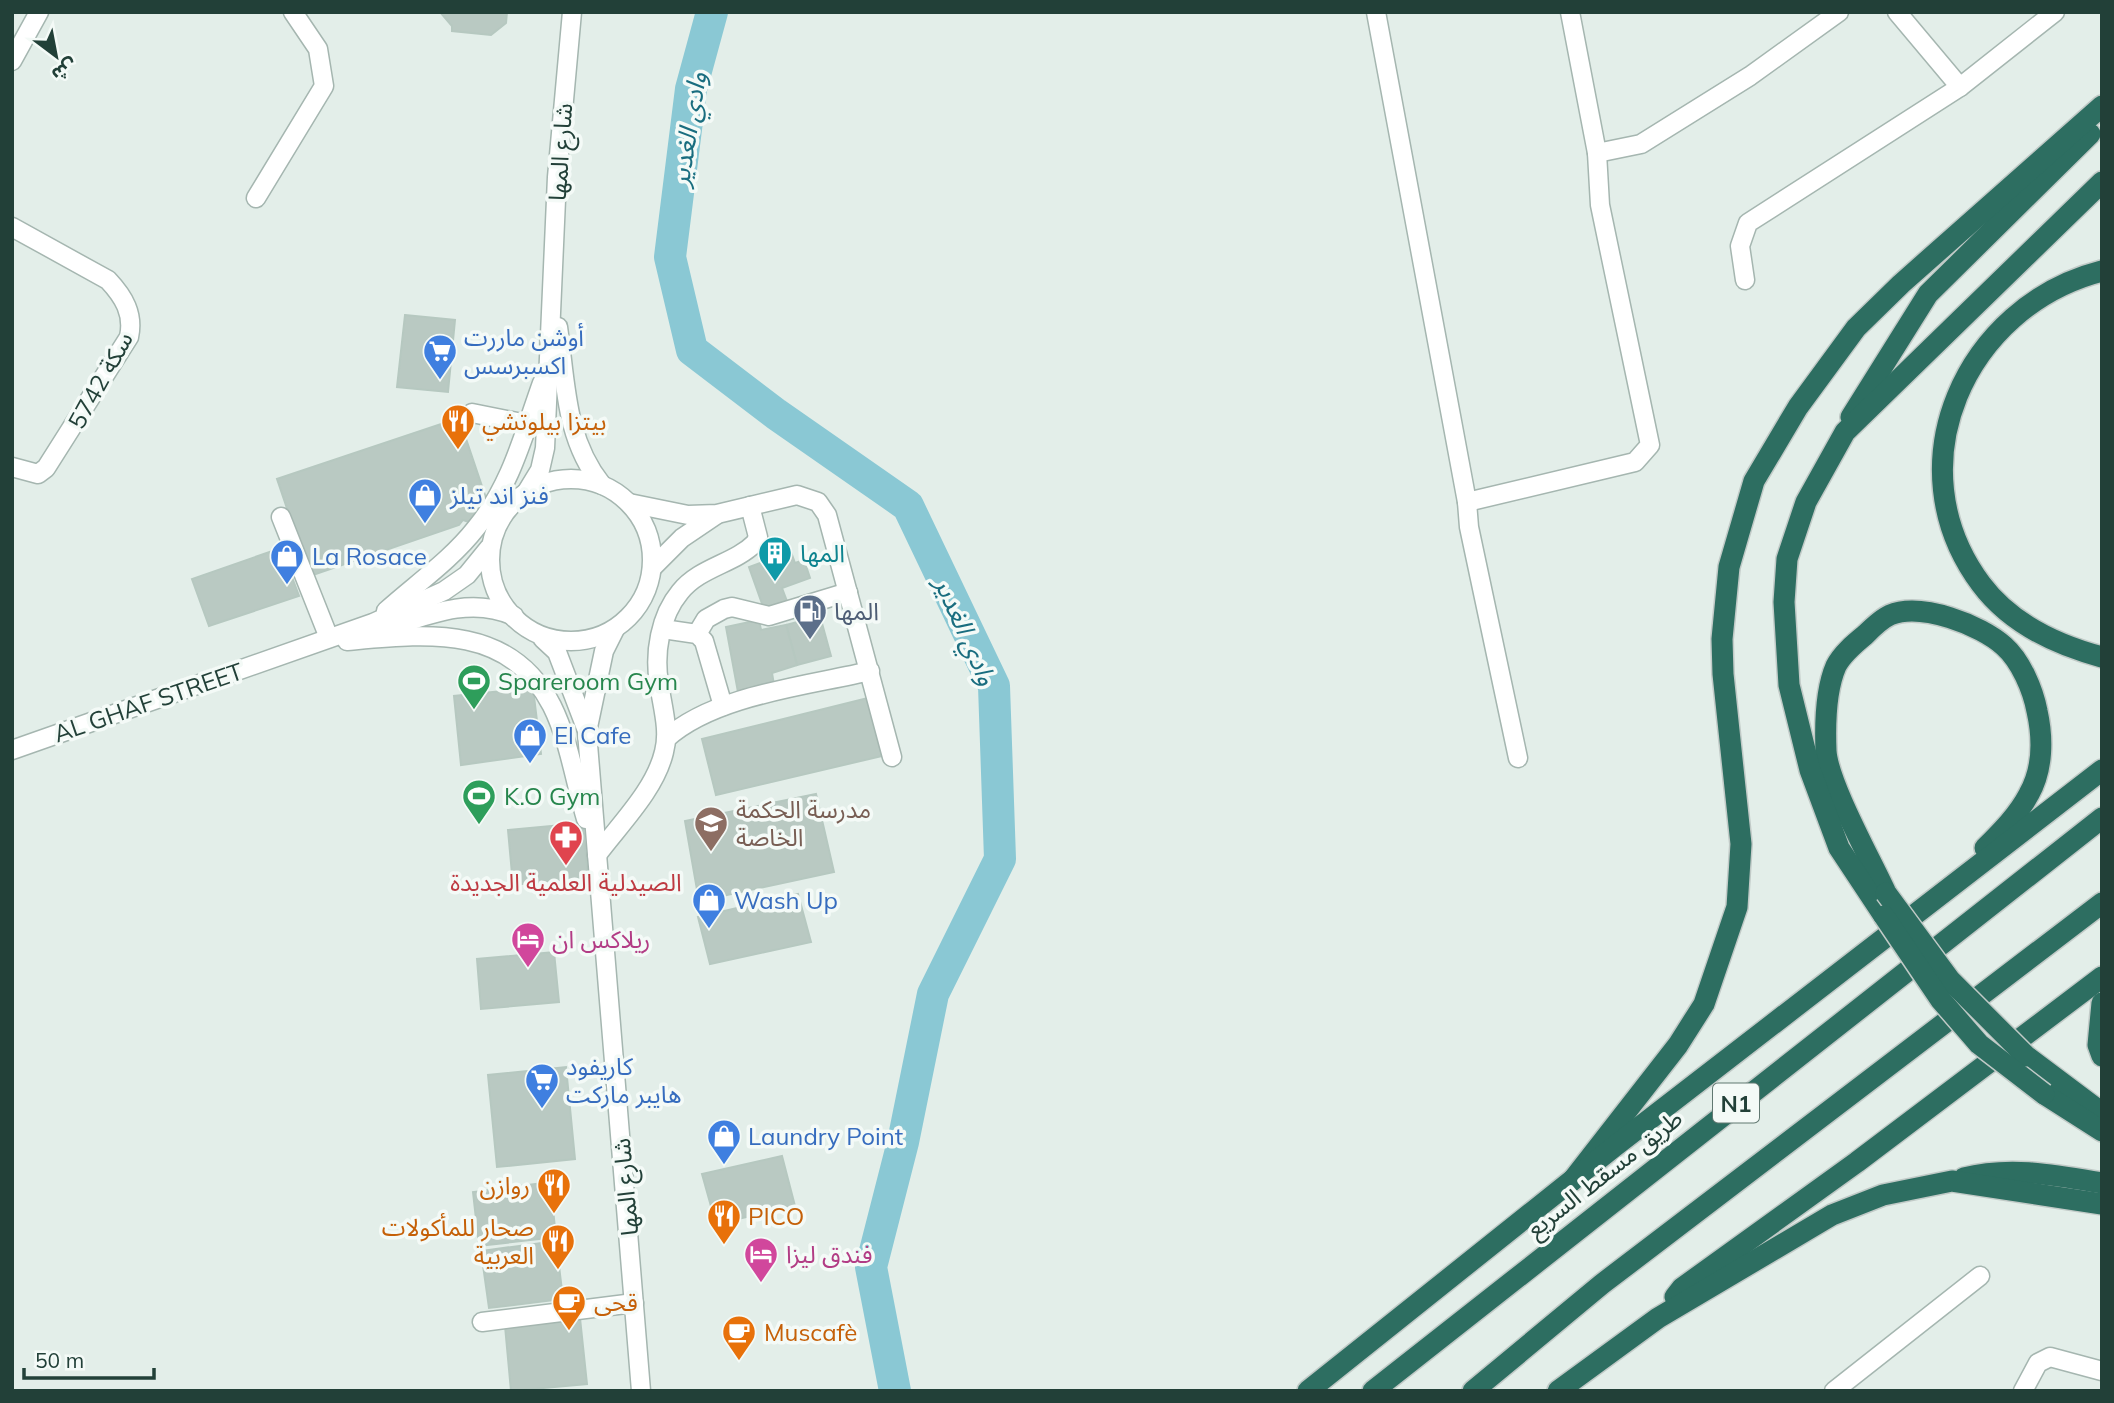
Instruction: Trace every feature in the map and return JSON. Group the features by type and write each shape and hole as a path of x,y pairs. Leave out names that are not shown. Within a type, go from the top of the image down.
{"highway":[{"path":"1572,1181 1678,1045 1704,1004 1737,907 1741,844 1722,639 1729,567 1754,481 1798,407 1856,328 1901,284 2102,106"},
{"path":"2102,122 1928,294 1856,405 1845,432 1806,502 1787,559 1784,602 1789,685 1810,770 1839,848 1940,999 1979,1044 2043,1094 2102,1131"},
{"path":"1845,432 2102,182"},
{"path":"2102,271 2078,277 2031,303 1985,345 1958,391 1945,426 1943,459 1945,498 1952,529 1982,585 2008,612 2031,628 2062,644 2102,657"},
{"path":"1931,903 2016,816 2030,793 2039,770 2042,731 2035,700 2016,659 2004,645 1957,619 1924,612 1891,614 1850,647 1837,666 1831,685 1826,753 1845,804 1886,893 1950,980 2026,1056 2102,1113"},
{"path":"1308,1391 1572,1181 2102,770"},
{"name":"طريق مسقط السريع","path":"1373,1391 2102,818"},
{"name":"N1","path":"1473,1391 1602,1284 2102,903"},
{"path":"1658,1318 1682,1288 1868,1154 2102,977"},
{"path":"2102,1003 2098,1045 2102,1056"},
{"path":"1558,1391 1658,1318 1832,1216 1883,1195 1993,1170 2050,1174 2102,1183"},
{"path":"1952,1181 2102,1204"}],"street":[{"path":"12,61 39,12"},
{"path":"256,198 324,86 318,49 293,12"},
{"name":"شارع المها","path":"526,493 540,470 545,448 557,177 572,12"},
{"path":"1376,12 1467,502 1469,527 1518,758"},
{"path":"1467,502 1635,462 1650,445 1600,205 1597,153 1570,12"},
{"path":"1597,153 1641,144 1750,76 1839,12"},
{"path":"1897,12 1960,87"},
{"path":"1745,280 1740,246 1748,223 1960,87 2055,12"},
{"name":"سكة 5742","path":"12,227 108,280 120,293 132,323 129,337 46,468 38,474 12,467"},
{"name":"شارع المها","path":"553,293 573,435 586,465 602,485"},
{"path":"373,623 454,553 477,528 497,500 547,368"},
{"path":"472,413 527,424"},
{"path":"338,640 444,592 467,575 489,548 505,514 526,493 553,482 578,480 602,485 629,503 668,513 717,514 797,495 818,502 827,515 892,757"},
{"path":"629,503 643,523 650,543 652,568"},
{"path":"597,855 659,768 667,738 657,657 663,629 679,593 691,580 755,542 758,537 750,506"},
{"path":"489,548 497,595 514,616 543,639 581,641 615,629 638,606 652,568 682,538 717,514"},
{"path":"281,517 338,640"},
{"path":"697,635 706,619 733,607 769,616 848,592"},
{"path":"338,640 439,611 486,607 514,616"},
{"name":"شارع المها","path":"587,732 604,651 615,629"},
{"path":"663,629 697,635 707,646 723,706"},
{"path":"338,640 412,636 457,637 484,644 526,670 541,687 557,719 597,855"},
{"name":"شارع المها","path":"543,639 557,652 587,732 641,1391"},
{"name":"AL GHAF STREET","path":"12,750 151,699 338,640"},
{"path":"667,738 698,715 723,706 870,671"},
{"path":"1834,1391 1980,1276"},
{"path":"482,1322 634,1303"},
{"path":"2022,1391 2038,1363 2050,1357 2102,1371"}],"building":[{"path":"440,12 507,12 506,23 491,35 452,31 452,26"},
{"path":"405,315 455,320 448,392 397,387"},
{"path":"459,418 487,501 469,522 463,520 459,525 310,576 277,479"},
{"path":"281,548 299,596 209,626 192,579"},
{"name":"المها","path":"791,552 795,563 804,560 810,578 782,588 788,604 765,612 749,567"},
{"path":"820,616 831,656 797,665 786,625"},
{"path":"759,620 761,630 786,625 797,665 772,673 774,685 738,692 726,627"},
{"path":"533,688 541,754 461,765 454,696"},
{"path":"868,698 882,756 716,795 702,739"},
{"path":"816,794 834,872 699,901 685,821"},
{"path":"583,823 588,877 513,885 508,830"},
{"path":"798,894 811,942 710,964 698,917"},
{"path":"554,952 559,1002 481,1009 477,959"},
{"path":"566,1067 575,1159 497,1167 488,1075"},
{"path":"782,1156 795,1206 716,1224 702,1174"},
{"path":"550,1182 556,1237 479,1246 473,1192"},
{"path":"556,1241 563,1299 489,1308 481,1251"},
{"path":"580,1318 587,1384 511,1391 505,1326"}],"waterway":[{"name":"وادي الغدير","path":"712,12 691,89 670,257 692,350 776,414 908,506 994,686 1000,859 933,994 903,1142 871,1267 895,1391"}],"place":[{"name":"أوشن ماررت اكسبرسس","path":"440,381"},
{"name":"بيتزا بيلوتشي","path":"458,451"},
{"name":"فنز اند تيلز","path":"425,525"},
{"name":"المها","path":"775,583"},
{"name":"La Rosace","path":"287,586"},
{"name":"المه‍ا","path":"810,641"},
{"name":"Spareroom Gym","path":"474,711"},
{"name":"El Cafe","path":"530,765"},
{"name":"K.O Gym","path":"479,826"},
{"name":"مدرسة الحكمة الخاصة","path":"711,853"},
{"name":"الصيدلية العلمية الجديدة","path":"566,867"},
{"name":"Wash Up","path":"709,930"},
{"name":"ريلاكس ان","path":"528,969"},
{"name":"كاريفود هايبر ماركت","path":"542,1110"},
{"name":"Laundry Point","path":"724,1166"},
{"name":"روازن","path":"554,1215"},
{"name":"PICO","path":"724,1246"},
{"name":"صحار للمأكولات العربية","path":"558,1271"},
{"name":"فندق ليزا","path":"761,1284"},
{"name":"قحى","path":"569,1332"},
{"name":"Muscafè","path":"739,1362"}]}
